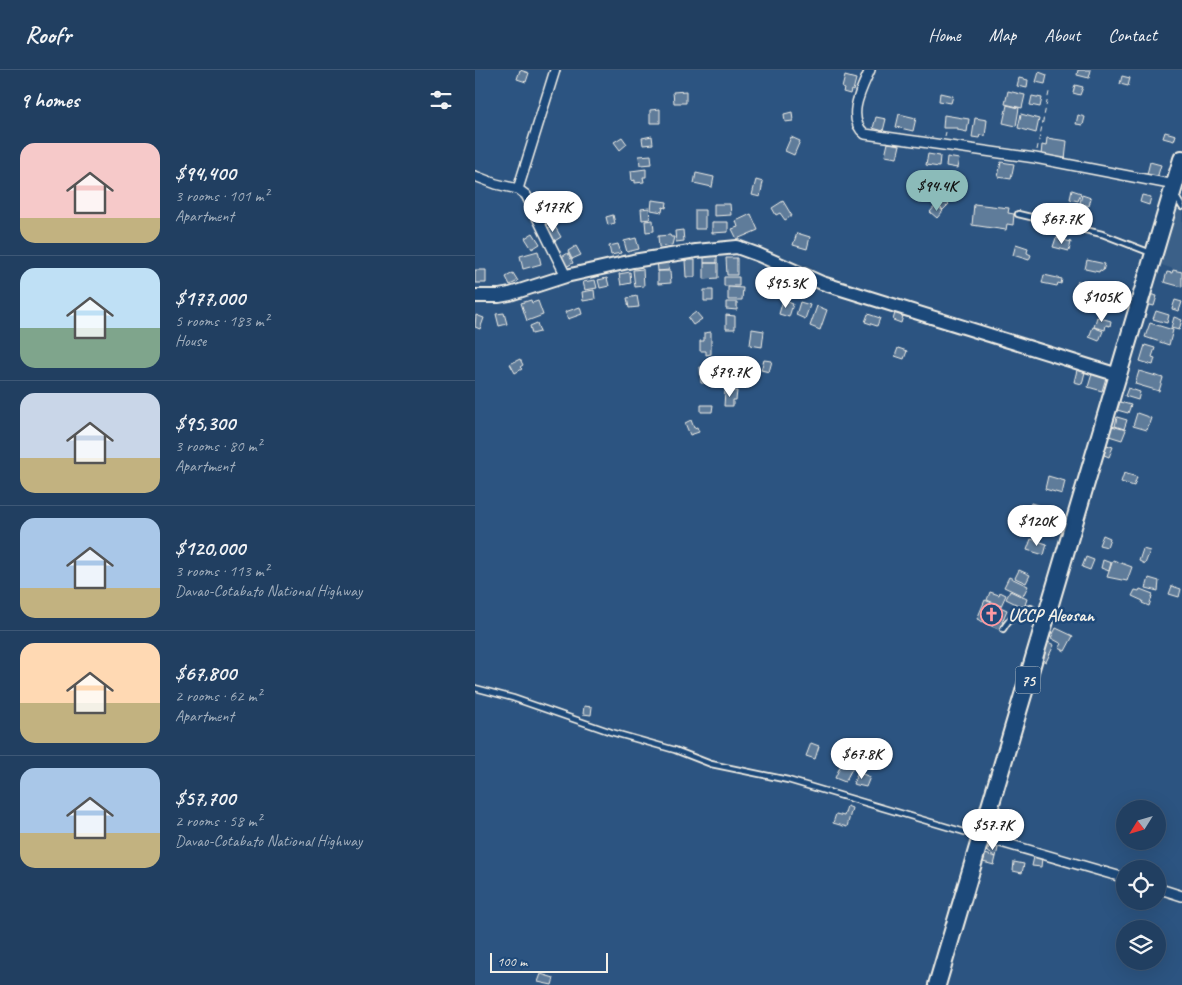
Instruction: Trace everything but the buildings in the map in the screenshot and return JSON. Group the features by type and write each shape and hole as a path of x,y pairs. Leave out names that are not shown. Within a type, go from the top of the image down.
{"highway":[{"name":"75","path":"937,985 1154,255 1177,195 1182,159"}],"street":[{"path":"518,189 555,70"},
{"path":"870,70 855,110 857,124 865,134 1035,158 1177,195"},
{"path":"475,176 496,184 518,189 527,195 566,276"},
{"path":"475,296 505,295 566,276 633,261 722,247 737,248 759,255 822,283 1118,375"},
{"path":"980,836 1116,875"},
{"path":"1166,891 1182,896"}],"lane":[{"path":"1018,214 1103,234 1154,255"},
{"path":"1003,630 1011,617 1027,608 1031,608 1047,619"},
{"path":"475,688 513,698 611,732 675,750 711,764 788,780 980,836"}],"path":[{"path":"1035,158 1049,92"}],"shaded area":[{"path":"1179,196 1182,197 1182,272 1159,264"}],"place":[{"name":"UCCP Aleosan","path":"992,615"}]}
